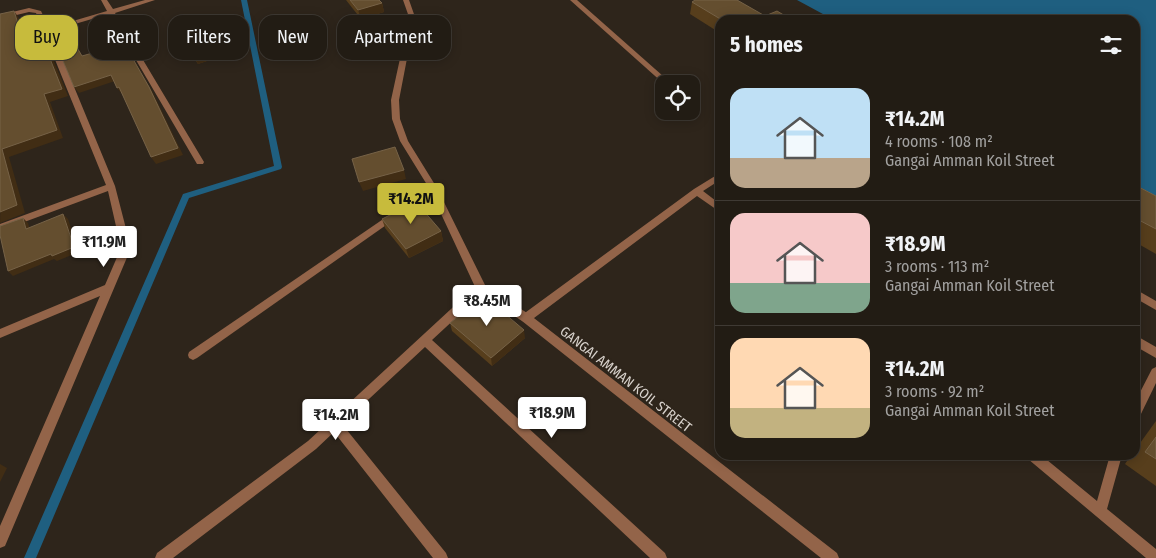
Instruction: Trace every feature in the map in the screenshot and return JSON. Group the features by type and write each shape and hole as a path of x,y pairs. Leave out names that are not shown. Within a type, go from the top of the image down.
{"street":[{"path":"104,0 200,162"},
{"path":"78,21 152,0"},
{"path":"162,558 312,445 480,288 433,188 404,141 396,119 395,100 412,17 406,0"},
{"path":"573,0 658,75"},
{"path":"0,16 22,8 36,10 40,15"},
{"path":"0,541 126,248 111,186 60,60"},
{"path":"526,318 715,179"},
{"path":"0,228 111,186"},
{"path":"193,356 433,188"},
{"path":"697,191 715,205"},
{"path":"0,334 109,288"},
{"name":"GANGAI AMMAN KOIL STREET","path":"480,288 526,318 832,558"},
{"path":"1140,296 1156,306"},
{"path":"425,340 660,558"},
{"path":"1140,343 1156,353"},
{"path":"1140,404 1156,372"},
{"path":"334,424 441,558"},
{"path":"1038,460 1154,556"},
{"path":"1100,512 1115,460"}],"water":[{"path":"797,0 1156,0 1156,205 1140,195 1140,15 825,15"}],"building":[{"path":"350,0 379,0 382,3 358,10"},
{"path":"695,0 737,0 763,15 715,16 692,2"},
{"path":"14,11 15,60 51,60 62,89 44,94 57,130 2,149 17,205 0,212 0,14"},
{"path":"777,11 784,15 767,15"},
{"path":"78,49 82,56 88,54 88,60 134,60 149,87 178,148 151,157 119,87 117,88 111,75 74,87 63,60 78,60"},
{"path":"395,147 404,170 359,182 352,159"},
{"path":"1140,188 1156,196 1156,229 1140,221"},
{"path":"416,202 441,231 406,249 382,219"},
{"path":"63,214 74,247 8,271 0,235 0,226 23,218 26,229"},
{"path":"484,296 524,330 491,358 450,323"},
{"path":"1156,437 1156,459 1145,452"}],"waterway":[{"path":"30,558 186,196 278,167 244,0"}]}
